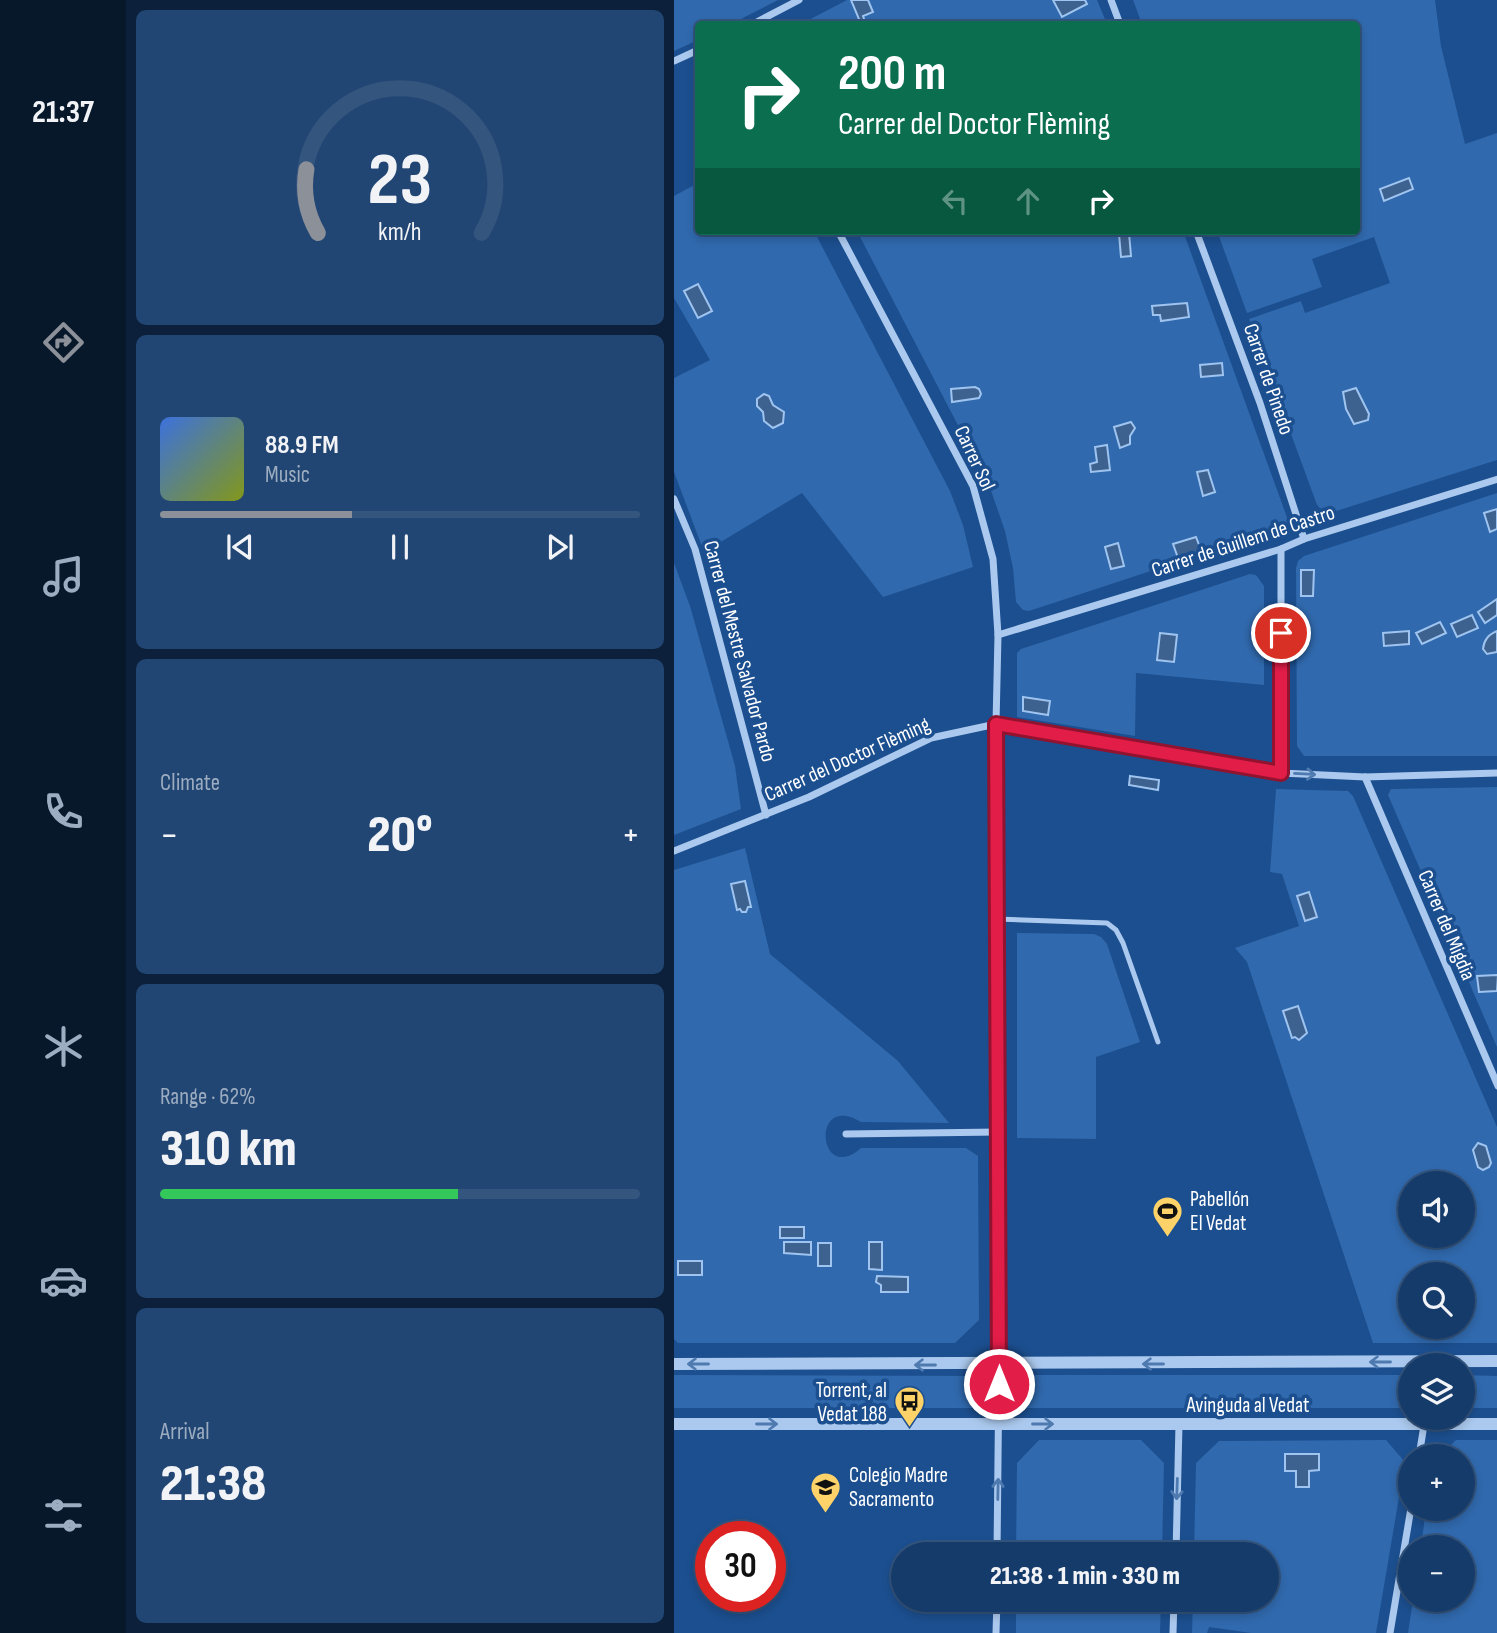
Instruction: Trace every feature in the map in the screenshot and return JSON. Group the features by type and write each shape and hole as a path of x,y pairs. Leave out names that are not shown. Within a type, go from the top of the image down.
{"street":[{"path":"759,21 799,0"},
{"path":"1110,0 1119,21"},
{"path":"674,61 695,51"},
{"name":"Carrer Sol","path":"840,235 973,486 994,559 998,635 996,724 999,1365"},
{"name":"Carrer de Pinedo","path":"1198,235 1260,403 1304,540"},
{"name":"Carrer de Guillem de Castro","path":"998,635 1281,549 1497,479"},
{"name":"Carrer del Mestre Salvador Pardo","path":"674,499 695,549 766,815"},
{"path":"1281,549 1281,773"},
{"name":"Carrer del Doctor Flèming","path":"674,851 809,797 931,738 996,724 1281,773 1365,777 1497,773"},
{"name":"Carrer del Migdia","path":"1365,777 1497,1086"},
{"path":"846,1134 998,1132"},
{"name":"Avinguda al Vedat","path":"674,1364 1497,1362"},
{"path":"997,1542 999,1365"},
{"name":"Avinguda al Vedat","path":"674,1424 1398,1425"},
{"path":"1176,1542 1179,1424"},
{"name":"Avinguda al Vedat","path":"1475,1424 1497,1424"},
{"path":"1390,1633 1409,1521"},
{"path":"996,1633 997,1612"},
{"path":"1173,1633 1174,1612"}],"lane":[{"path":"997,919 1107,923 1116,930 1123,943 1158,1042"}],"shaded area":[{"path":"674,0 778,0 737,21 695,21 695,41 674,51"},
{"path":"847,0 1097,0 1106,21 807,21"},
{"path":"851,0 868,0 873,12 863,16 865,21 860,21"},
{"path":"1053,0 1085,0 1087,4 1062,17"},
{"path":"1133,0 1435,0 1441,46 1465,144 1497,133 1497,460 1330,513 1322,510 1317,505 1249,319 1301,301 1305,313 1390,283 1374,237 1312,259 1322,287 1247,313 1218,235 1360,235 1360,21 1141,21"},
{"path":"1409,178 1413,189 1384,201 1380,189"},
{"path":"695,185 695,235 816,235 950,491 963,525 973,567 883,597 802,493 704,552 674,472 674,378 710,360 674,298 674,196"},
{"path":"859,235 1184,235 1288,520 1285,527 1029,611 1023,610 1016,602 1013,568 1005,531 989,485"},
{"path":"1119,235 1129,235 1131,256 1121,257"},
{"path":"698,284 712,311 698,318 684,291"},
{"path":"1187,303 1189,317 1161,321 1160,315 1153,315 1152,306"},
{"path":"1222,363 1223,375 1201,377 1200,365"},
{"path":"975,387 981,394 979,398 952,402 951,389"},
{"path":"1356,388 1369,414 1368,420 1354,424 1346,409 1343,392"},
{"path":"764,394 769,396 773,405 784,412 783,423 773,428 764,421 763,412 757,406 757,399"},
{"path":"1131,422 1135,428 1130,436 1130,444 1120,448 1114,427"},
{"path":"1107,445 1110,470 1091,472 1090,464 1097,462 1095,447"},
{"path":"1208,470 1215,492 1203,496 1197,472"},
{"path":"1497,493 1497,756 1304,756 1297,746 1298,561 1304,556"},
{"path":"1497,509 1497,529 1490,532 1484,513"},
{"path":"1196,537 1201,550 1178,558 1173,544"},
{"path":"1118,543 1124,566 1111,569 1105,547"},
{"path":"674,563 690,606 735,766 741,809 674,835"},
{"path":"1301,570 1314,570 1313,596 1301,596"},
{"path":"1250,574 1256,575 1264,586 1264,685 1136,673 1135,736 1017,717 1017,653 1021,649"},
{"path":"1497,599 1497,615 1485,623 1478,612"},
{"path":"1472,615 1478,628 1457,637 1451,624"},
{"path":"1440,622 1446,633 1422,644 1416,633"},
{"path":"1409,631 1409,644 1384,646 1383,633"},
{"path":"1497,631 1497,652 1487,654 1483,649 1484,643"},
{"path":"1160,633 1177,635 1174,662 1157,660"},
{"path":"1023,697 1050,701 1048,715 1023,711"},
{"path":"1130,776 1159,780 1158,790 1129,785"},
{"path":"1497,787 1497,1047 1388,795 1391,789"},
{"path":"1276,789 1348,791 1353,796 1497,1127 1497,1343 1373,1343 1247,962 1235,948 1299,926 1282,874 1270,872"},
{"path":"745,848 770,954 898,1061 949,1123 861,1122 845,1116 833,1118 827,1127 829,1148 836,1156 847,1157 861,1148 966,1148 978,1156 979,1320 955,1343 678,1343 674,1339 674,870"},
{"path":"745,881 751,907 742,912 737,910 731,884"},
{"path":"1309,892 1317,917 1305,921 1297,896"},
{"path":"1017,933 1094,934 1107,944 1140,1042 1096,1057 1096,1139 1017,1138"},
{"path":"1498,975 1497,991 1479,992 1477,976"},
{"path":"1298,1006 1307,1033 1299,1040 1292,1038 1283,1011"},
{"path":"1478,1143 1486,1146 1491,1163 1483,1170 1478,1167 1473,1150"},
{"path":"780,1227 804,1227 804,1238 780,1238"},
{"path":"784,1242 811,1242 811,1255 784,1253"},
{"path":"869,1242 882,1242 882,1270 869,1269"},
{"path":"818,1243 831,1243 831,1266 818,1266"},
{"path":"678,1261 702,1261 702,1275 678,1275"},
{"path":"877,1276 908,1277 908,1292 881,1292 881,1285 876,1282"},
{"path":"674,1375 981,1376 983,1404 978,1408 674,1408"},
{"path":"1398,1375 1398,1408 1017,1408 1012,1403 1013,1377"},
{"path":"1475,1375 1497,1376 1497,1408 1475,1408"},
{"path":"1039,1440 1141,1440 1164,1463 1162,1542 1016,1542 1017,1463"},
{"path":"1386,1440 1398,1454 1398,1503 1376,1633 1251,1633 1209,1627 1207,1633 1192,1633 1193,1612 1279,1612 1279,1542 1194,1542 1196,1463 1219,1441"},
{"path":"1456,1440 1497,1440 1497,1633 1408,1633 1411,1612 1475,1612 1475,1535 1423,1535 1424,1521 1475,1521 1475,1444 1452,1444"},
{"path":"1285,1454 1319,1454 1319,1470 1309,1471 1309,1487 1296,1487 1296,1471 1285,1471"},
{"path":"1016,1612 1161,1612 1160,1633 1016,1633"}],"place":[{"name":"Pabellón El Vedat","path":"1167,1238"},
{"name":"Torrent, al Vedat 188","path":"910,1429"},
{"name":"Colegio Madre Sacramento","path":"826,1514"}],"route":[{"path":"999,1384 996,724 1281,773 1281,633"}]}
